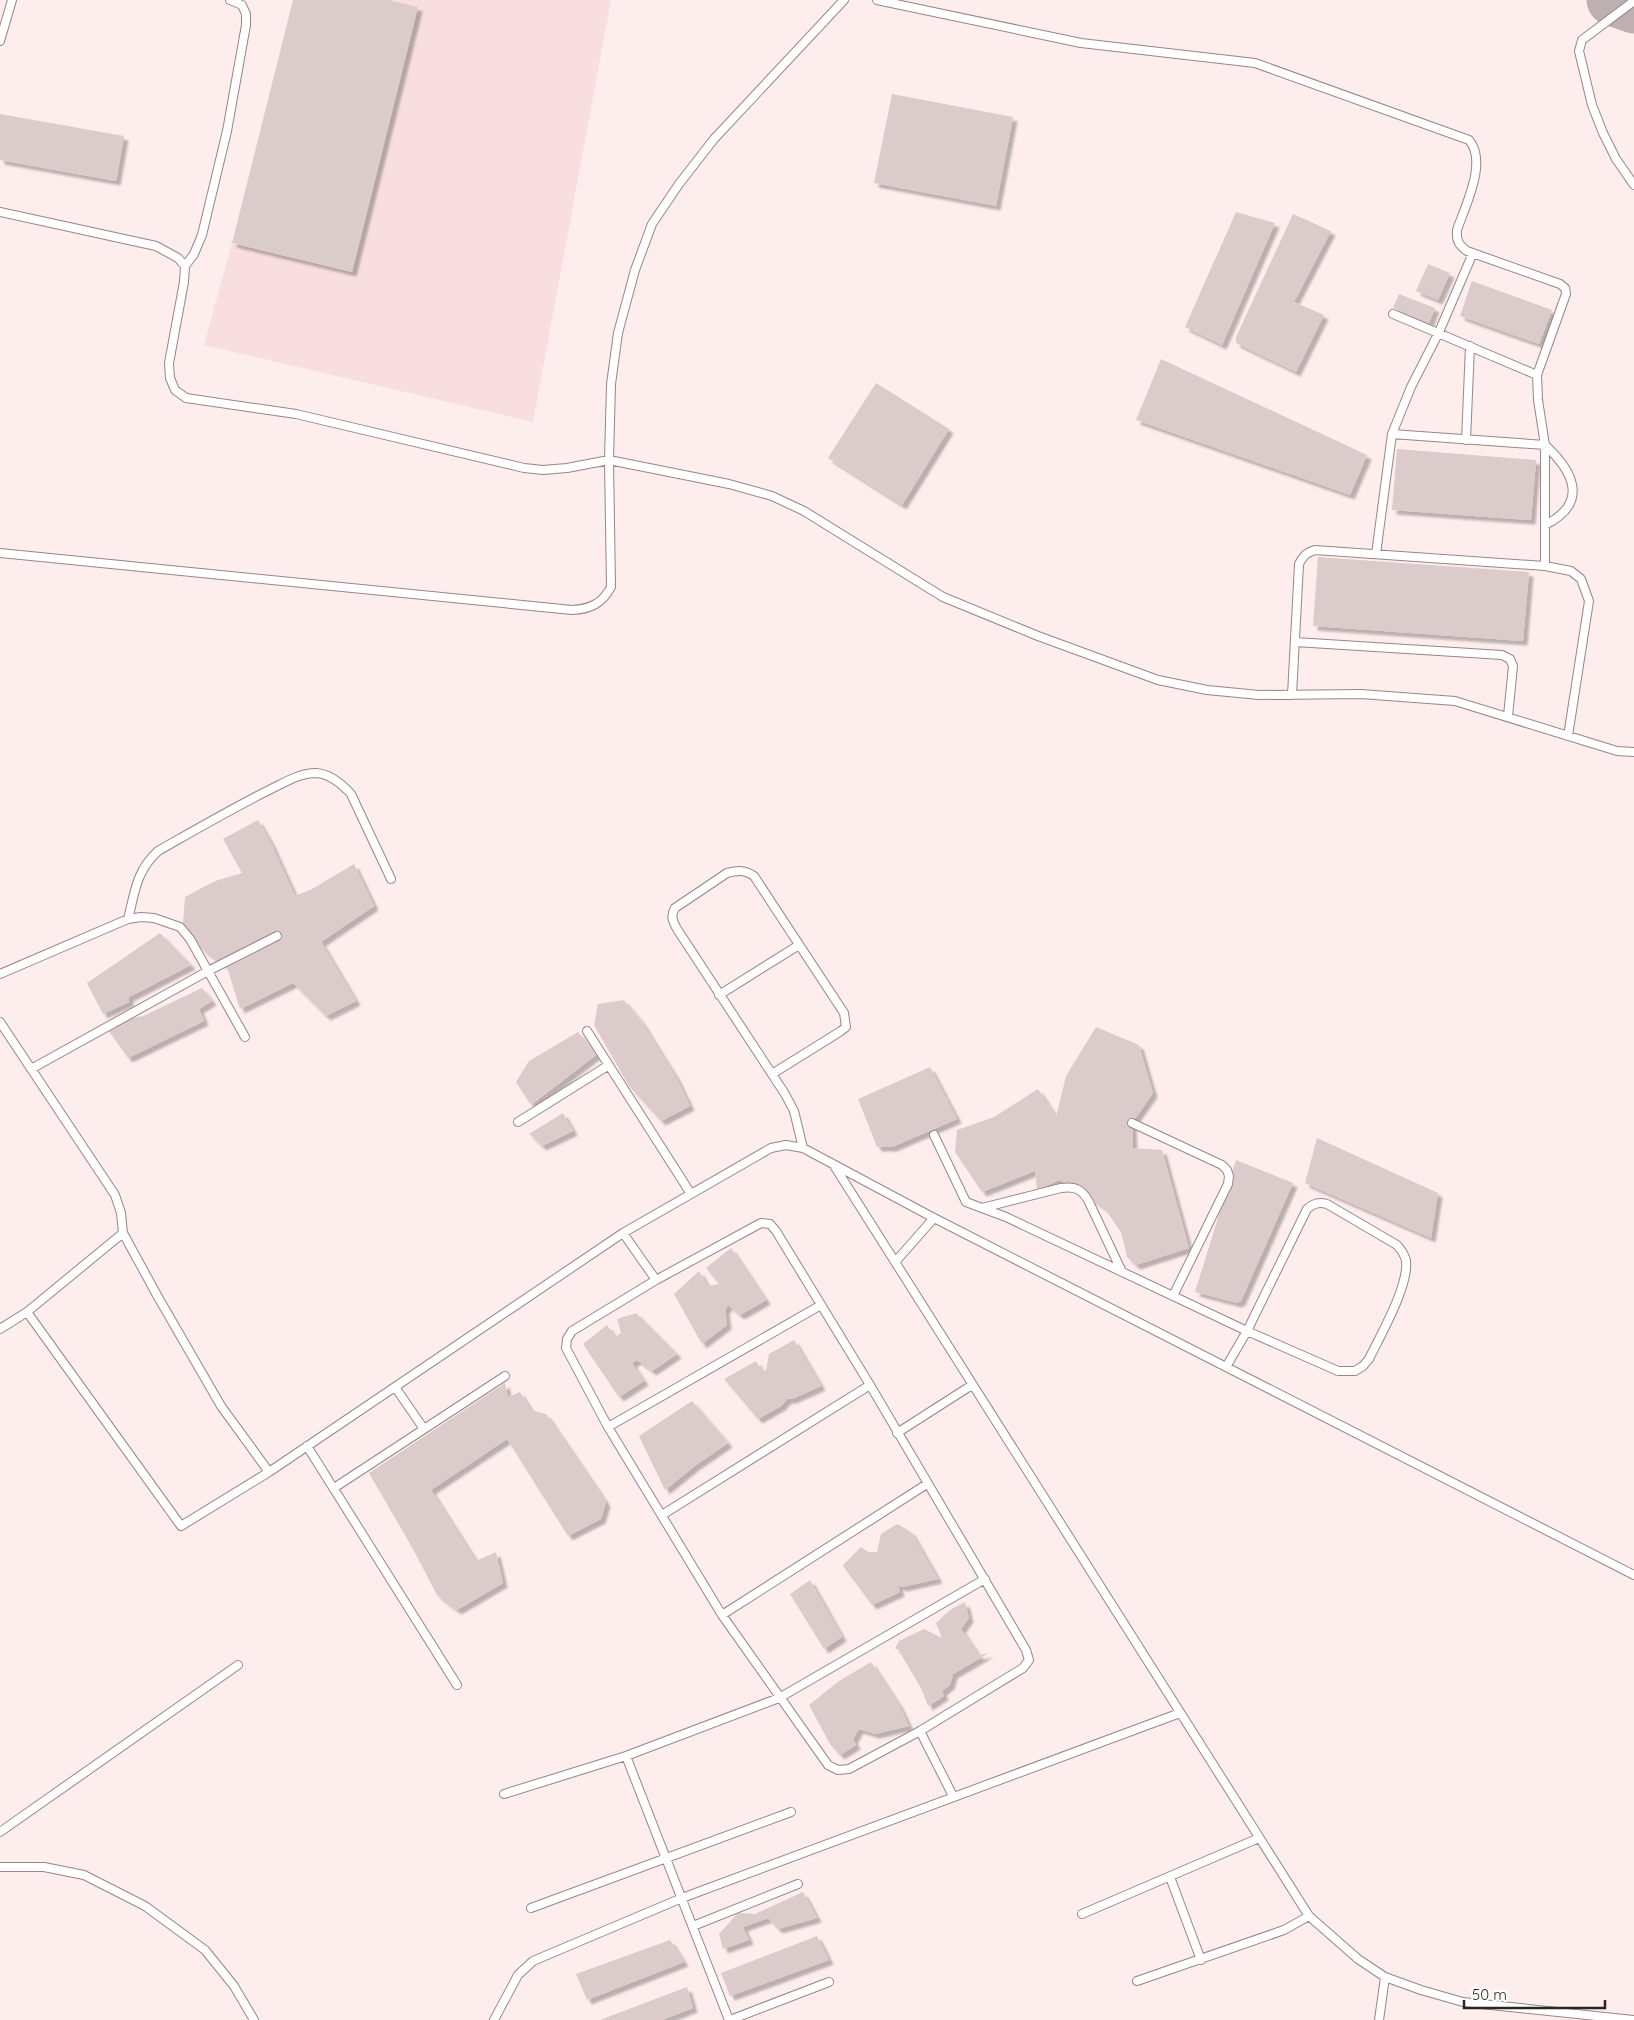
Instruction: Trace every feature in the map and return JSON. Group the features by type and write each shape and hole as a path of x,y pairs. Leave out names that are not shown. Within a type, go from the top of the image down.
{"lane":[{"path":"0,41 12,0"},
{"path":"230,0 242,5 246,14 246,25 227,131 202,235 194,254 185,266 184,282 169,363 170,378 175,390 186,398 296,414 524,468 559,469 609,460 729,484 772,496 804,511 943,597 1038,636 1158,680 1207,690 1259,695 1360,694 1409,696 1455,702 1508,716 1617,751 1634,752"},
{"path":"0,553 552,608 585,609 596,605 606,596 611,587 609,460 611,384 618,334 635,270 652,224 679,184 714,139 844,0"},
{"path":"877,0 1081,43 1255,63 1469,140 1474,146 1477,164 1456,238 1459,246 1473,253 1560,284 1565,288 1564,302 1537,375 1544,446 1545,566"},
{"path":"1634,1 1582,40 1579,51 1592,105 1603,134 1616,159 1634,185"},
{"path":"0,212 156,246 178,258 185,266"},
{"path":"1376,554 1392,434 1473,253"},
{"path":"1393,314 1537,375"},
{"path":"1466,440 1470,346"},
{"path":"1392,434 1544,446 1566,468 1574,488 1572,500 1564,512 1545,525"},
{"path":"1292,695 1299,564 1302,557 1315,550 1545,566 1572,571 1581,579 1589,601 1568,736"},
{"path":"1295,642 1502,656 1510,659 1513,666 1508,716"},
{"path":"128,920 139,874 148,860 158,851 239,805 298,776 316,773 329,776 342,784 351,794 391,879"},
{"path":"772,1074 846,1027 844,1013 754,876 746,871 728,873 675,908 672,914 672,921 794,1111 804,1148"},
{"path":"0,974 128,920 141,917 154,918 180,928 190,939 245,1037"},
{"path":"31,1069 208,971 277,936"},
{"path":"720,994 799,945"},
{"path":"0,1022 115,1196 121,1213 123,1233 158,1297 221,1406 269,1472"},
{"path":"588,1031 691,1194"},
{"path":"518,1122 609,1065"},
{"path":"1132,1123 1222,1165 1227,1170 1229,1176 1224,1195 1173,1296"},
{"path":"934,1135 966,1202 1006,1217 1247,1331 1338,1371 1355,1371 1369,1359 1405,1280 1406,1259 1403,1251 1397,1245 1327,1204 1320,1202 1313,1204 1308,1209 1247,1331 1226,1367"},
{"path":"27,1312 180,1526 269,1472 624,1233 771,1148 786,1145 804,1148 834,1166 934,1218 1634,1575"},
{"path":"834,1166 896,1261 972,1385 1309,1916 1358,1959 1385,1977 1421,1990 1463,2002 1634,2020"},
{"path":"980,1208 1061,1188 1071,1187 1078,1189 1085,1194 1122,1272"},
{"path":"896,1261 934,1218"},
{"path":"760,1223 770,1224 776,1230 1026,1650 1029,1660 1023,1668 920,1731 849,1769 838,1770 828,1765 722,1615 608,1427 566,1348 567,1339 572,1331 656,1280 760,1223"},
{"path":"0,1329 27,1312 123,1233"},
{"path":"624,1233 656,1280"},
{"path":"608,1427 821,1305"},
{"path":"334,1488 505,1376"},
{"path":"662,1514 870,1385"},
{"path":"897,1433 972,1385"},
{"path":"395,1387 424,1429"},
{"path":"307,1446 457,1685"},
{"path":"722,1615 928,1484"},
{"path":"504,1794 626,1756 780,1698 985,1579"},
{"path":"0,1832 238,1666"},
{"path":"494,2020 518,1975 533,1961 682,1898 1180,1713"},
{"path":"920,1731 953,1796"},
{"path":"626,1756 729,2020 829,1982"},
{"path":"531,1908 791,1812"},
{"path":"1082,1914 1259,1838"},
{"path":"0,1867 44,1867 84,1876 145,1906 204,1950 234,1986 254,2020"},
{"path":"1170,1877 1201,1960"},
{"path":"693,1926 798,1884"},
{"path":"1137,1981 1284,1930 1309,1916"},
{"path":"1379,2020 1385,1977"}],"shaded area":[{"path":"389,0 611,0 533,422 204,345 232,243 352,272 418,7"}],"building":[{"path":"293,0 389,0 418,7 352,272 232,243"},
{"path":"892,94 1013,117 996,206 874,183"},
{"path":"0,114 124,136 116,181 0,160"},
{"path":"1236,212 1275,223 1222,345 1185,327"},
{"path":"1293,214 1331,231 1294,302 1324,315 1296,372 1236,343 1236,337"},
{"path":"1428,264 1450,273 1438,300 1416,291"},
{"path":"1472,281 1552,310 1539,344 1460,316"},
{"path":"1399,294 1435,308 1429,323 1393,308"},
{"path":"1161,359 1367,455 1350,495 1136,420"},
{"path":"876,383 949,429 902,505 828,458"},
{"path":"1397,449 1536,460 1531,520 1392,510"},
{"path":"1318,557 1529,572 1523,641 1313,626"},
{"path":"258,820 270,841 295,896 312,889 354,864 374,906 321,942 356,1001 326,1016 293,983 240,1009 227,967 202,949 183,923 185,897 215,881 242,873 223,839"},
{"path":"160,933 191,965 129,997 129,1002 103,1014 87,983"},
{"path":"202,988 212,1001 199,1009 204,1021 128,1058 104,1024 143,1016"},
{"path":"624,1000 641,1021 676,1077 690,1106 661,1121 629,1086 594,1025 598,1004"},
{"path":"1096,1027 1139,1045 1153,1093 1132,1123 1133,1148 1162,1150 1189,1248 1136,1265 1127,1257 1121,1232 1105,1209 1081,1191 1059,1180 1037,1190 1035,1171 982,1192 955,1152 957,1130 994,1117 1038,1089 1056,1117 1066,1076"},
{"path":"578,1032 596,1055 531,1105 516,1082 529,1061"},
{"path":"930,1067 957,1119 892,1147 877,1147 858,1099"},
{"path":"563,1113 573,1131 542,1146 529,1134"},
{"path":"1317,1138 1438,1193 1431,1238 1305,1183"},
{"path":"1236,1160 1293,1183 1241,1301 1237,1303 1195,1292"},
{"path":"731,1248 766,1300 740,1315 728,1305 725,1310 727,1325 702,1344 674,1294 699,1271 708,1286 719,1284 706,1268"},
{"path":"636,1313 677,1354 652,1371 637,1360 632,1363 644,1381 619,1397 583,1344 607,1325 615,1337 621,1333 617,1319"},
{"path":"794,1340 821,1386 792,1399 787,1399 781,1406 758,1419 724,1379 756,1361 761,1369 766,1371 769,1354"},
{"path":"505,1383 508,1397 520,1392 531,1410 546,1414 606,1502 601,1519 568,1536 507,1439 431,1490 476,1561 496,1552 503,1583 457,1610 437,1595 369,1473"},
{"path":"692,1401 728,1443 696,1465 665,1490 639,1436"},
{"path":"897,1524 911,1532 938,1579 902,1587 898,1585 900,1592 872,1605 843,1566 861,1547 868,1552 877,1552 881,1534"},
{"path":"810,1580 842,1637 824,1649 790,1594"},
{"path":"965,1602 969,1618 961,1629 979,1655 989,1653 953,1674 950,1685 942,1691 944,1696 928,1706 922,1690 898,1649 895,1649 899,1641 924,1629 942,1638 936,1623 950,1610"},
{"path":"871,1662 899,1705 909,1726 875,1734 859,1729 853,1739 856,1745 840,1755 830,1744 809,1705 839,1681"},
{"path":"803,1892 817,1918 778,1929 768,1918 743,1927 749,1940 723,1949 719,1934 738,1913 755,1914"},
{"path":"817,1936 829,1960 730,1996 721,1973"},
{"path":"670,1940 684,1962 587,2000 576,1974"},
{"path":"687,1987 693,2008 662,2020 600,2020"}],"taxiway":[{"path":"1612,0 1634,8"}]}
